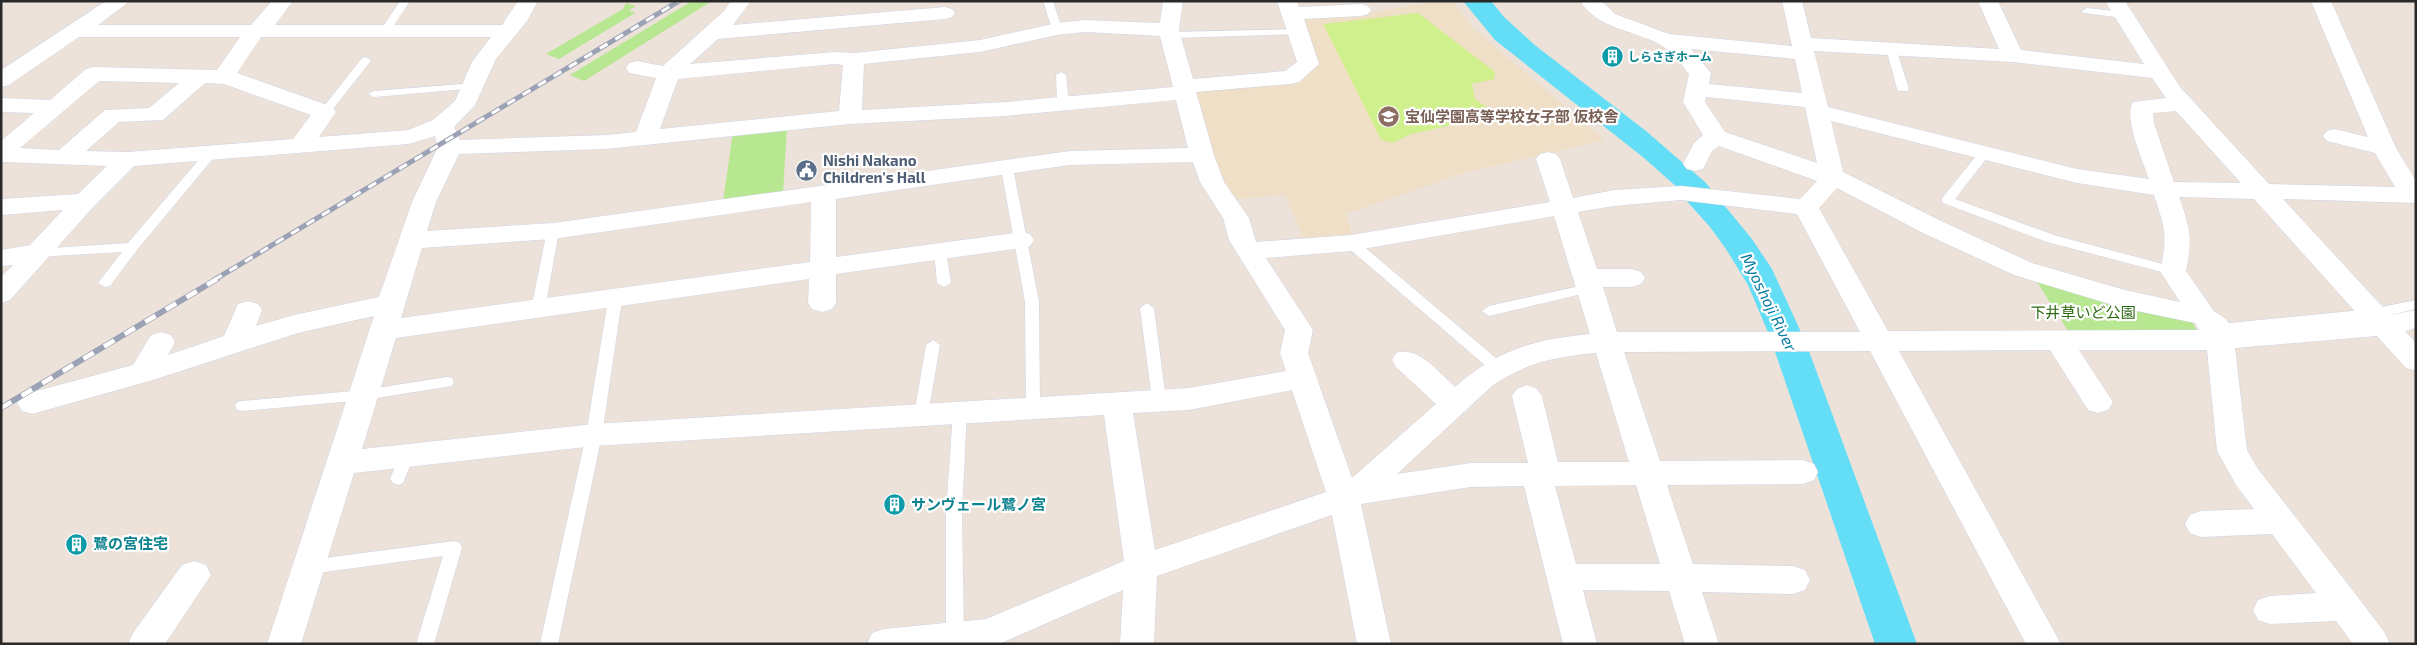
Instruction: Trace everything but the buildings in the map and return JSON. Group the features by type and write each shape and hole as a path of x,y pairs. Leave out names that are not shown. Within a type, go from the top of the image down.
{"street":[{"path":"1,80 120,1"},
{"path":"227,77 225,74 254,32 262,27 282,1"},
{"path":"284,644 446,137 474,86 484,60 524,12 528,1"},
{"path":"646,136 668,80 668,73 712,34 732,14 741,1"},
{"path":"1173,1 1170,33 1202,155 1212,182 1236,218 1242,240 1299,330 1294,352 1350,495 1374,644"},
{"path":"1590,1 1608,18 1666,40 1679,48 1700,73 1694,102 1716,137 1832,176 1932,227 2023,269 2123,299 2203,316"},
{"path":"1792,1 1832,176 1828,184 1806,207"},
{"path":"1988,1 2012,56"},
{"path":"2322,1 2384,148 2414,195"},
{"path":"712,34 944,7 947,49"},
{"path":"2120,8 2182,104 2416,361"},
{"path":"1,154 127,159 409,136 606,142 646,136 850,117 1006,109 1063,103 1291,77 1308,64 1293,16 1361,10"},
{"path":"637,68 668,73 835,58 854,59 980,46 1057,29 1085,26 1127,33 1170,33"},
{"path":"76,31 507,31"},
{"path":"1666,40 1803,49 1891,48 2012,56 2160,72"},
{"path":"850,117 854,59"},
{"path":"1,154 94,74 227,77 269,94 326,112 301,145"},
{"path":"66,156 113,116 155,115 198,77"},
{"path":"1696,89 1816,106 1984,154 2077,176 2164,189 2414,195"},
{"path":"2182,104 2141,107 2142,123 2178,230 2178,248 2174,270 2220,340 2232,451 2247,477 2373,644"},
{"path":"1,105 55,106"},
{"path":"2335,136 2384,148"},
{"path":"1695,164 1702,148 1716,137"},
{"path":"412,240 553,231 824,191 1007,168 1070,158 1202,155"},
{"path":"1,294 85,201 127,159"},
{"path":"1548,159 1650,474 1702,644"},
{"path":"822,303 824,191"},
{"path":"1249,251 1309,235 1351,243 1614,198 1681,193 1806,207"},
{"path":"1,208 85,201"},
{"path":"1806,207 2044,644"},
{"path":"32,403 143,373 294,324 387,317 538,310 822,270 836,265 1021,240"},
{"path":"1,258 36,254"},
{"path":"1588,283 1632,278"},
{"path":"236,343 248,310"},
{"path":"1350,495 1483,378 1498,368 1523,356 1555,347 1607,342 1806,343 2220,340 2377,320 2416,319"},
{"path":"2058,340 2098,402"},
{"path":"143,373 161,342"},
{"path":"1406,360 1454,403"},
{"path":"343,463 402,467 594,435 1189,398 1303,378"},
{"path":"1527,396 1541,474 1580,644"},
{"path":"1118,403 1141,568 1137,644"},
{"path":"884,644 950,638 988,632 1141,568 1350,495 1471,475 1803,472"},
{"path":"2201,524 2280,521"},
{"path":"145,644 194,575"},
{"path":"1580,576 1793,580"},
{"path":"2270,610 2345,606"}],"lane":[{"path":"385,32 405,1"},
{"path":"1048,1 1057,29"},
{"path":"2087,11 2120,8"},
{"path":"1170,33 1293,16"},
{"path":"1891,48 1904,89"},
{"path":"326,112 366,60"},
{"path":"1061,75 1063,103"},
{"path":"374,94 474,86"},
{"path":"105,282 212,152"},
{"path":"1984,154 1947,200 2052,239 2174,270"},
{"path":"1007,168 1032,302 1033,408"},
{"path":"538,310 553,231"},
{"path":"1351,243 1498,368"},
{"path":"36,254 132,247"},
{"path":"940,251 944,283"},
{"path":"1489,310 1588,283"},
{"path":"549,644 594,435 615,300"},
{"path":"2203,316 2217,317 2226,328 2377,320 2416,304"},
{"path":"1147,308 1159,400"},
{"path":"921,415 934,344"},
{"path":"242,406 364,395 447,382"},
{"path":"950,638 960,412"},
{"path":"310,567 454,548 426,644"}],"shaded area":[{"name":"宝仙学園高等学校女子部 仮校舎","path":"1423,1 1453,1 1472,27 1605,140 1464,173 1346,214 1352,234 1303,238 1285,195 1236,199 1219,180 1192,93 1196,90 1297,80 1302,20 1305,17 1363,14 1425,3"}],"green space":[{"path":"692,1 712,1 584,81 570,75"},
{"path":"626,3 636,6 629,10 635,13 559,59 546,54 623,9"},
{"path":"1418,13 1495,72 1494,79 1472,84 1475,99 1490,110 1488,117 1411,134 1393,143 1381,140 1323,24"},
{"path":"787,127 783,193 723,201 733,132"},
{"name":"下井草いど公園","path":"2034,277 2190,318 2198,333 2070,334"}],"water":[{"name":"Myoshoji River","path":"1463,1 1491,1 1504,17 1536,46 1646,131 1705,182 1752,239 1772,269 1806,343 1917,644 1875,644 1770,337 1748,285 1726,249 1710,227 1684,198 1679,189 1644,158 1495,40"}],"railway":[{"path":"214,280 679,1"},
{"path":"1,408 217,279"}],"place":[{"name":"しらさぎホーム","path":"1612,57"},
{"name":"宝仙学園高等学校女子部 仮校舎","path":"1389,117"},
{"name":"Nishi Nakano Children's Hall","path":"807,170"},
{"name":"サンヴェール鷺ノ宮","path":"895,505"},
{"name":"鷺の宮住宅","path":"77,544"}]}
